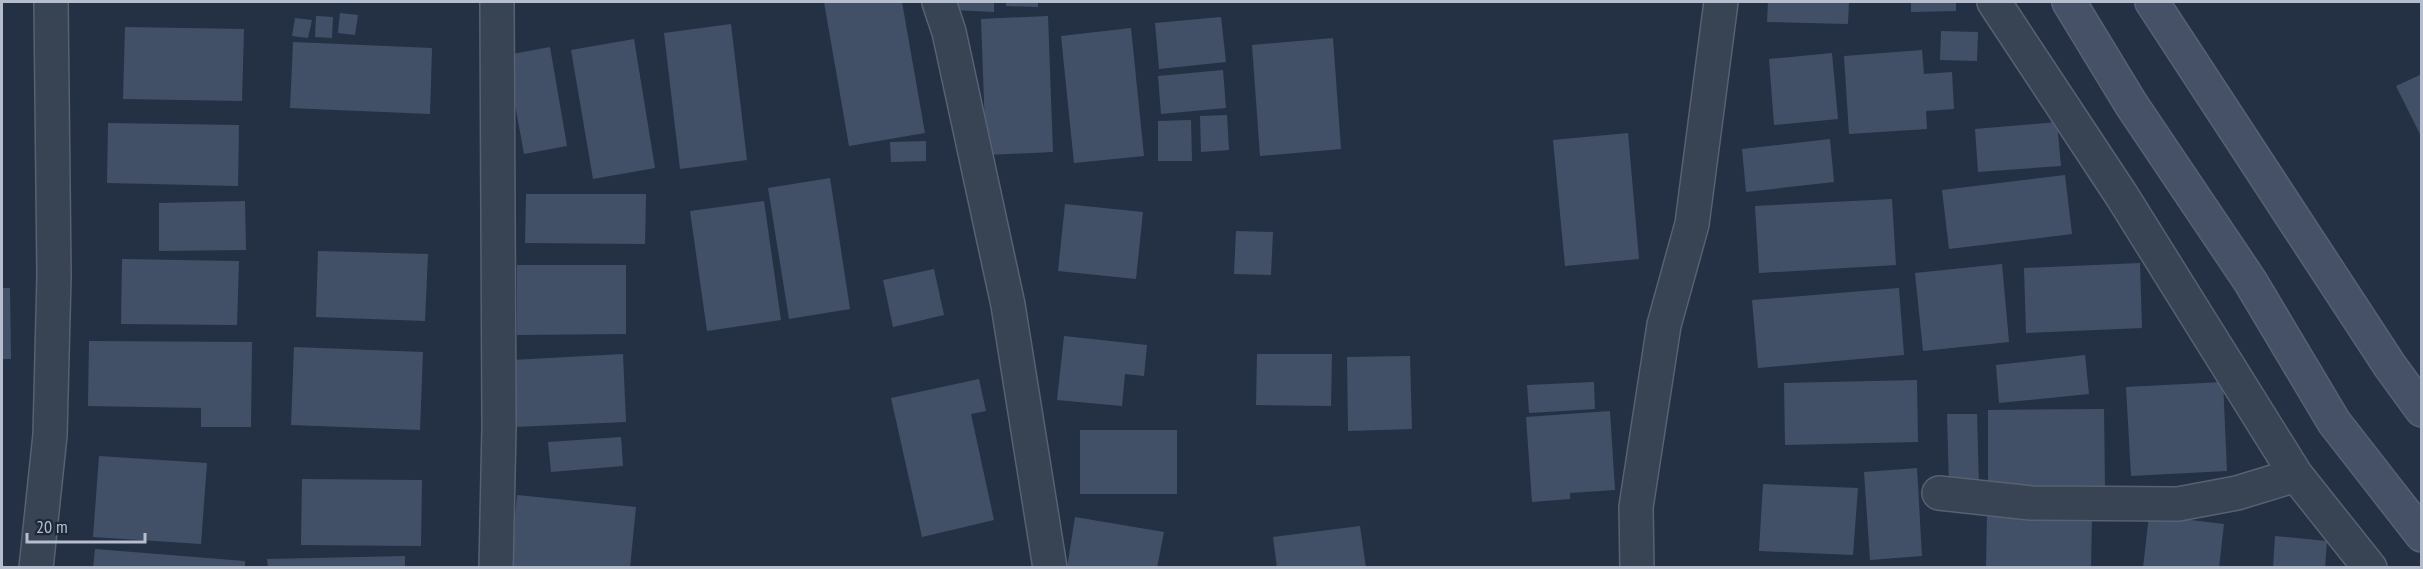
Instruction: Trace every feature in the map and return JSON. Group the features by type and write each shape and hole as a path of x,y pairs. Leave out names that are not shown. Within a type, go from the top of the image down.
{"main road":[{"path":"2069,2 2131,104 2250,281 2334,422 2421,535"},
{"path":"2155,3 2390,366 2421,410"}],"street":[{"path":"36,567 50,435 53,344 51,2"},
{"path":"496,567 499,427 497,2"},
{"path":"939,2 949,32 1008,305 1050,567"},
{"path":"1636,567 1636,507 1664,325 1692,224 1721,2"},
{"path":"1994,2 2122,196 2296,475 2370,567"},
{"path":"1939,493 2031,503 2178,504 2237,493 2296,475"}],"building":[{"path":"824,2 902,2 925,133 849,146"},
{"path":"954,2 994,2 994,12 954,10"},
{"path":"1006,2 1038,2 1038,7 1006,6"},
{"path":"1768,2 1849,2 1848,24 1767,22"},
{"path":"1911,2 1956,2 1956,11 1911,12"},
{"path":"340,13 358,15 355,35 338,33"},
{"path":"316,16 333,17 332,38 315,37"},
{"path":"1048,16 1053,152 986,155 981,19"},
{"path":"1221,17 1226,62 1159,69 1155,23"},
{"path":"295,18 312,20 308,38 292,36"},
{"path":"731,24 747,160 680,169 664,33"},
{"path":"125,27 244,29 242,101 123,99"},
{"path":"1131,28 1144,156 1074,163 1061,36"},
{"path":"1941,31 1978,32 1977,61 1940,60"},
{"path":"1333,38 1341,149 1260,156 1252,45"},
{"path":"634,39 655,168 593,179 571,50"},
{"path":"293,42 432,48 430,114 290,108"},
{"path":"550,47 567,146 524,154 506,55"},
{"path":"1922,50 1924,74 1952,72 1954,109 1926,111 1927,129 1849,134 1844,56"},
{"path":"1832,53 1838,119 1774,125 1769,59"},
{"path":"1223,70 1226,108 1161,114 1158,76"},
{"path":"2422,74 2422,138 2396,86"},
{"path":"1227,115 1229,150 1201,152 1200,116"},
{"path":"1191,120 1192,161 1158,161 1158,121"},
{"path":"2057,122 2061,166 1978,172 1975,129"},
{"path":"108,123 239,125 238,186 107,183"},
{"path":"1628,133 1639,259 1565,266 1553,140"},
{"path":"1830,139 1834,182 1746,192 1742,149"},
{"path":"926,141 926,161 891,162 890,142"},
{"path":"2065,175 2072,234 1949,249 1942,190"},
{"path":"830,178 850,309 789,319 768,188"},
{"path":"526,194 646,194 645,244 525,243"},
{"path":"1892,199 1896,265 1759,273 1755,206"},
{"path":"245,201 246,250 159,251 159,203"},
{"path":"764,201 781,320 707,331 690,211"},
{"path":"1065,204 1143,212 1136,279 1058,271"},
{"path":"1236,231 1273,232 1271,275 1234,274"},
{"path":"318,251 428,254 425,321 316,317"},
{"path":"122,259 239,261 237,325 121,324"},
{"path":"2140,263 2142,328 2026,333 2024,268"},
{"path":"2002,264 2009,342 1923,351 1915,273"},
{"path":"517,265 626,265 626,334 517,335"},
{"path":"934,269 944,315 893,327 883,280"},
{"path":"2,288 10,288 11,359 2,359"},
{"path":"1899,288 1904,355 1758,368 1752,300"},
{"path":"1064,336 1147,345 1144,376 1125,374 1122,406 1057,400"},
{"path":"89,341 252,342 251,427 201,427 201,408 88,406"},
{"path":"294,347 423,352 420,430 291,425"},
{"path":"623,354 626,422 515,427 512,360"},
{"path":"1257,354 1332,354 1331,406 1256,405"},
{"path":"2085,355 2089,394 1999,403 1996,365"},
{"path":"1410,356 1412,429 1348,431 1347,357"},
{"path":"979,379 986,411 971,414 994,520 922,537 891,398"},
{"path":"1917,380 1918,442 1785,445 1784,383"},
{"path":"1594,382 1595,409 1529,413 1527,385"},
{"path":"2223,382 2227,471 2131,476 2126,387"},
{"path":"2104,409 2105,488 1988,489 1988,410"},
{"path":"1610,411 1615,490 1570,493 1570,499 1532,502 1526,417"},
{"path":"1947,414 1977,414 1979,486 1949,487"},
{"path":"1080,430 1177,430 1177,494 1080,494"},
{"path":"621,437 623,466 551,472 548,442"},
{"path":"99,456 207,463 201,544 93,537"},
{"path":"1917,468 1922,556 1870,560 1864,472"},
{"path":"302,479 422,480 421,546 301,545"},
{"path":"1763,484 1858,488 1853,555 1759,551"},
{"path":"517,495 636,507 630,568 510,568"},
{"path":"2149,515 2224,524 2219,568 2143,568"},
{"path":"1987,516 2092,516 2091,568 1986,568"},
{"path":"1075,517 1164,532 1157,568 1067,568"},
{"path":"1360,526 1366,568 1277,568 1273,537"},
{"path":"2275,536 2327,541 2325,568 2273,568"},
{"path":"95,549 245,561 245,568 93,568"},
{"path":"405,556 405,568 268,568 267,559"}]}
